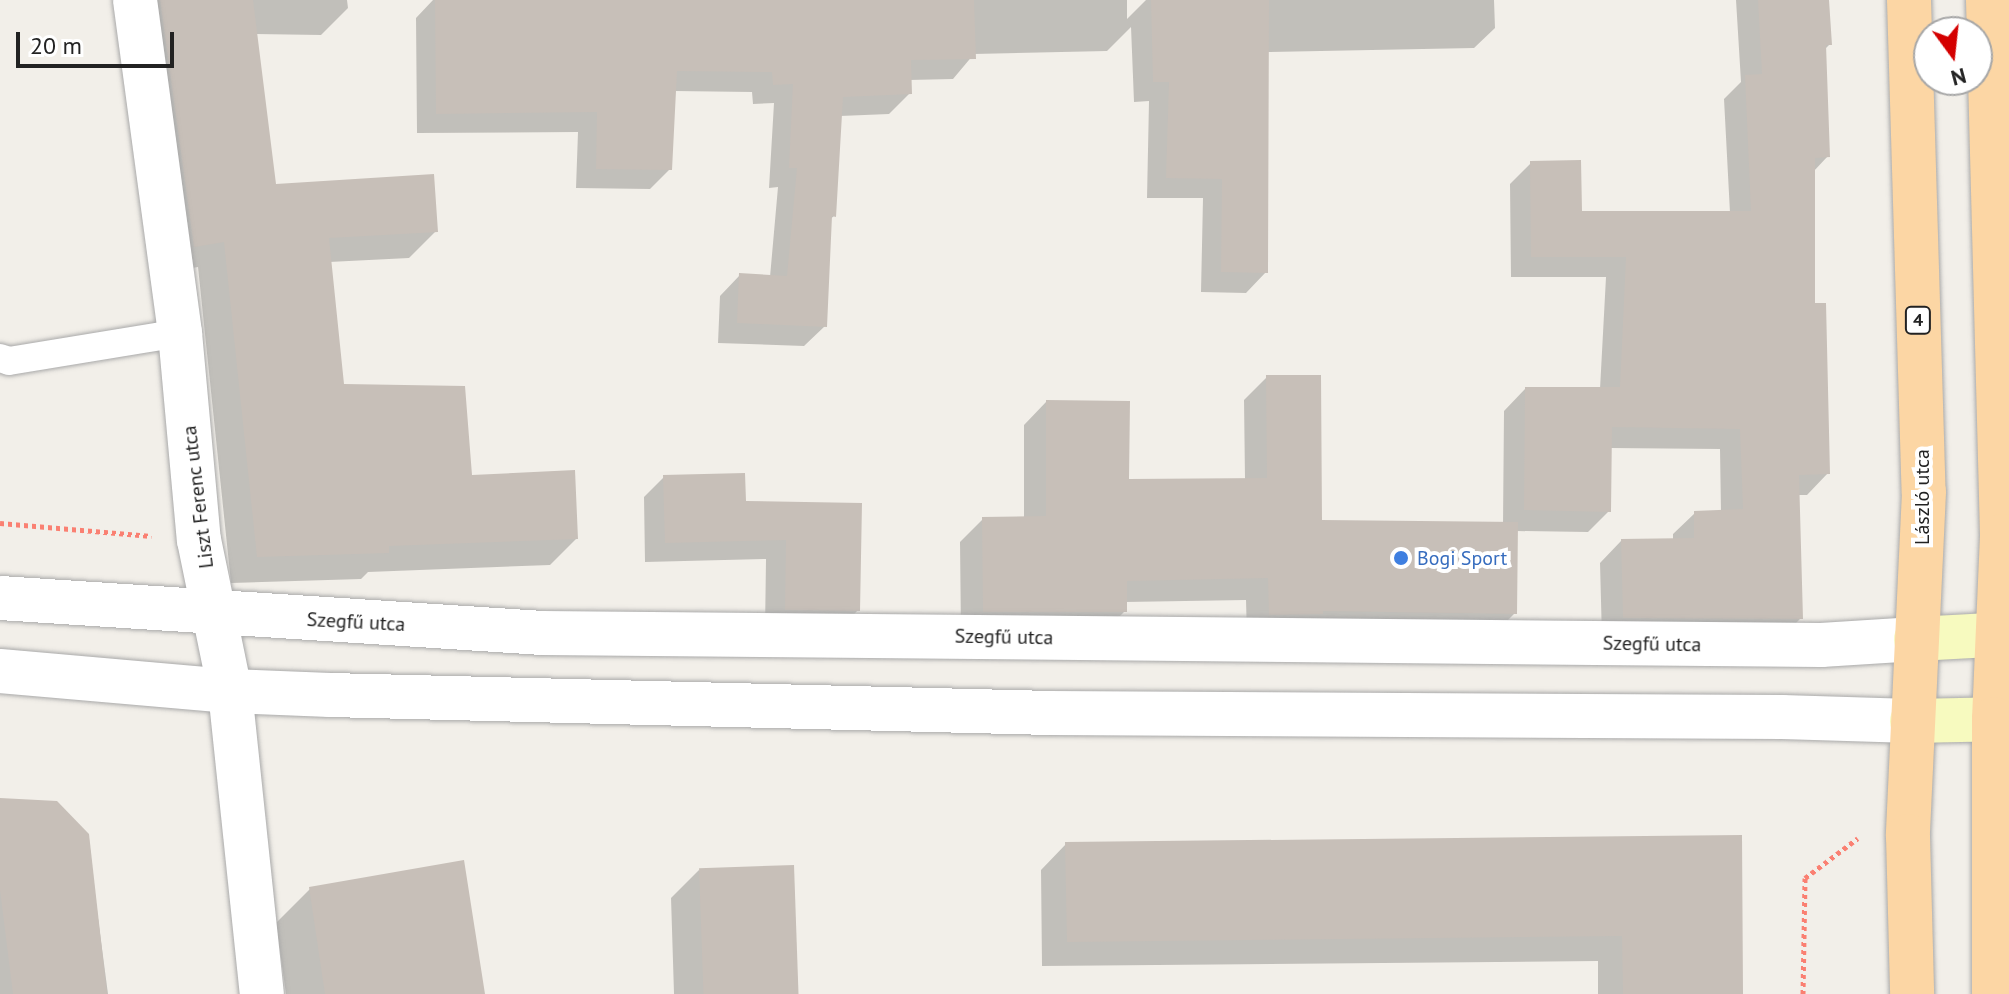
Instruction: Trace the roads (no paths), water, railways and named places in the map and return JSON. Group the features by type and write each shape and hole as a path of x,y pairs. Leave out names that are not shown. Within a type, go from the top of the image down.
{"main road":[{"name":"László utca","path":"1909,0 1924,492 1908,836 1912,994"},
{"path":"1988,0 2003,634 1994,994"}],"street":[{"name":"Liszt Ferenc utca","path":"135,0 180,333 199,540 230,691 262,994"},
{"name":"Szegfű utca","path":"0,598 542,633 1821,645 2003,634"},
{"path":"0,671 230,691 1049,713 1766,717 1912,721 2001,719"}],"lane":[{"path":"0,358 9,361 180,333"}],"place":[{"name":"Bogi Sport","path":"1401,558"}]}
